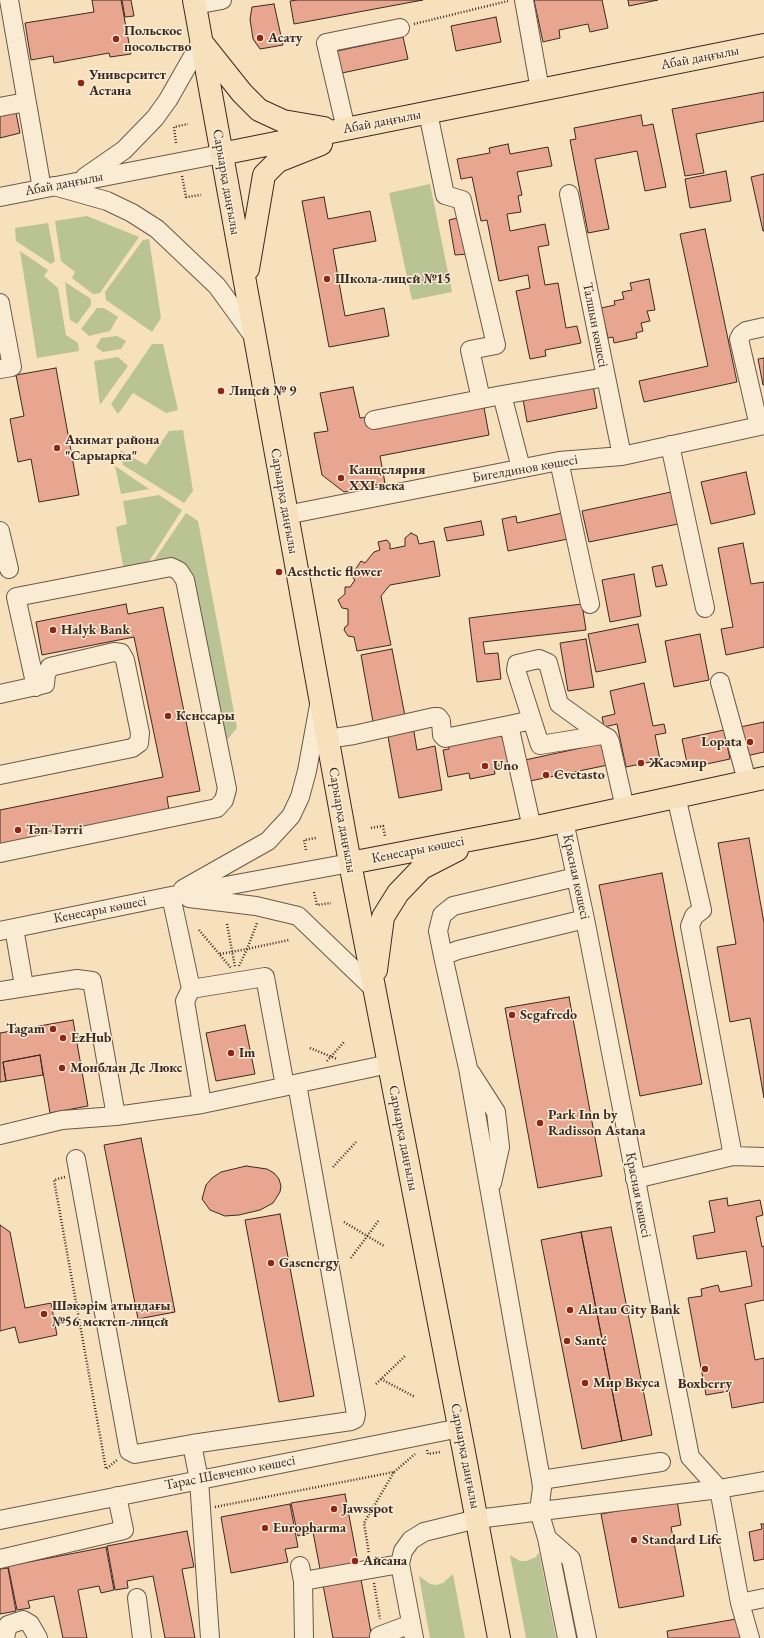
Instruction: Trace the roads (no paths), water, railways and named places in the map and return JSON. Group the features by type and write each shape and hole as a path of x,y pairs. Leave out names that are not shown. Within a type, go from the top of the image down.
{"main road":[{"name":"Сарыарқа даңғылы","path":"194,3 350,864 460,1428 499,1638"},
{"path":"201,42 242,93 259,110 283,121 307,126 345,129"},
{"name":"Абай даңғылы","path":"221,154 764,45"},
{"path":"245,286 264,175 278,162 318,146 345,129"},
{"name":"Кенесары көшесі","path":"350,864 484,838 756,780"},
{"path":"374,989 383,917 398,893 422,868 484,838"}],"street":[{"path":"9,0 8,39 48,188 107,201 132,213 157,229 217,286 254,338"},
{"path":"194,3 222,0"},
{"path":"516,1 540,90"},
{"path":"345,129 326,43 400,28"},
{"path":"77,182 124,150 155,118 168,100 201,42"},
{"path":"0,107 26,102"},
{"path":"428,113 445,195 462,200 496,344 470,350 481,400"},
{"name":"Абай даңғылы","path":"0,197 221,154"},
{"name":"Талшын көшесі","path":"569,194 622,456"},
{"path":"0,303 12,367 0,369"},
{"path":"762,425 739,339 746,331 764,327"},
{"path":"374,420 606,377"},
{"path":"502,396 521,468"},
{"name":"Бигелдинов көшесі","path":"286,515 560,461 622,456 762,425"},
{"path":"670,446 705,608"},
{"path":"560,461 590,604"},
{"path":"0,532 5,570 16,597 36,687"},
{"path":"0,853 217,808 224,800 227,789 185,580 179,571 171,567 16,597"},
{"path":"0,694 45,684 46,674 50,667 114,652 121,653 125,660 140,733 139,743 132,748 0,775"},
{"path":"602,735 540,745 516,670 517,664 539,659 548,663 559,704 602,735 610,742 625,808"},
{"path":"720,682 756,780"},
{"path":"171,896 268,841 291,816 300,797 307,771 320,700"},
{"path":"327,739 354,735 434,716 438,717 441,721 442,735 445,738 532,720"},
{"path":"509,725 532,828"},
{"path":"676,796 702,910 694,916 690,926 733,1156"},
{"name":"Красная көшесі","path":"564,821 585,919 690,1457 719,1489"},
{"name":"Кенесары көшесі","path":"7,930 171,896 350,864"},
{"path":"567,1638 547,1538 538,1511 542,1488 541,1480 468,1068 438,931 442,915 453,906 576,877"},
{"path":"171,896 191,989 185,1001 202,1104"},
{"path":"171,896 256,906 298,916 374,989"},
{"path":"443,956 458,950 585,919"},
{"path":"7,930 24,986"},
{"path":"191,989 265,977 285,1086 297,1084"},
{"path":"0,991 24,986 77,979 92,981 116,1116"},
{"path":"0,1135 62,1120 141,1114 202,1104 389,1064"},
{"path":"77,1166 129,1451 135,1454 192,1444 351,1421 355,1419 356,1414 297,1084"},
{"path":"635,1179 733,1156 764,1157"},
{"name":"Тарас Шевченко көшесі","path":"0,1520 460,1428"},
{"path":"192,1444 199,1480 210,1638"},
{"path":"541,1480 661,1462"},
{"path":"380,1630 412,1631 400,1564 403,1551 410,1540 424,1532 477,1518 719,1489 764,1481"},
{"path":"719,1489 740,1603 750,1638"},
{"path":"0,1559 124,1530 118,1496"},
{"path":"547,1538 571,1559 587,1638"},
{"path":"304,1638 302,1574 400,1564"},
{"path":"137,1598 142,1638"},
{"path":"740,1603 764,1598"},
{"path":"5,1638 8,1625 23,1620 30,1624 38,1638"}],"place":[{"name":"Асату","path":"260,38"},
{"name":"Польское посольство","path":"116,39"},
{"name":"Университет Астана","path":"81,83"},
{"name":"Школа-лицей №15","path":"327,279"},
{"name":"Лицей № 9","path":"221,391"},
{"name":"Акимат района \"Сарыарка\"","path":"57,448"},
{"name":"Канцелярия XXI века","path":"341,478"},
{"name":"Aesthetic flower","path":"279,572"},
{"name":"Halyk Bank","path":"53,630"},
{"name":"Кенесары","path":"168,716"},
{"name":"Lopata","path":"750,742"},
{"name":"Жасэмир","path":"641,763"},
{"name":"Uno","path":"485,766"},
{"name":"Cvetasto","path":"546,775"},
{"name":"Тәп-Тәтті","path":"18,830"},
{"name":"Segafredo","path":"512,1015"},
{"name":"Tagam","path":"53,1029"},
{"name":"EzHub","path":"63,1038"},
{"name":"Im","path":"231,1053"},
{"name":"Монблан Де Люкс","path":"62,1068"},
{"name":"Park Inn by Radisson Astana","path":"540,1123"},
{"name":"Gasenergy","path":"271,1263"},
{"name":"Alatau City Bank","path":"570,1310"},
{"name":"Шәкәрім атындағы №56 мектеп-лицей","path":"44,1314"},
{"name":"Santé","path":"567,1341"},
{"name":"Boxberry","path":"705,1369"},
{"name":"Мир Вкуса","path":"585,1383"},
{"name":"Jawsspot","path":"334,1509"},
{"name":"Europharma","path":"265,1528"},
{"name":"Standard Life","path":"634,1540"},
{"name":"Айсана","path":"355,1561"}]}
